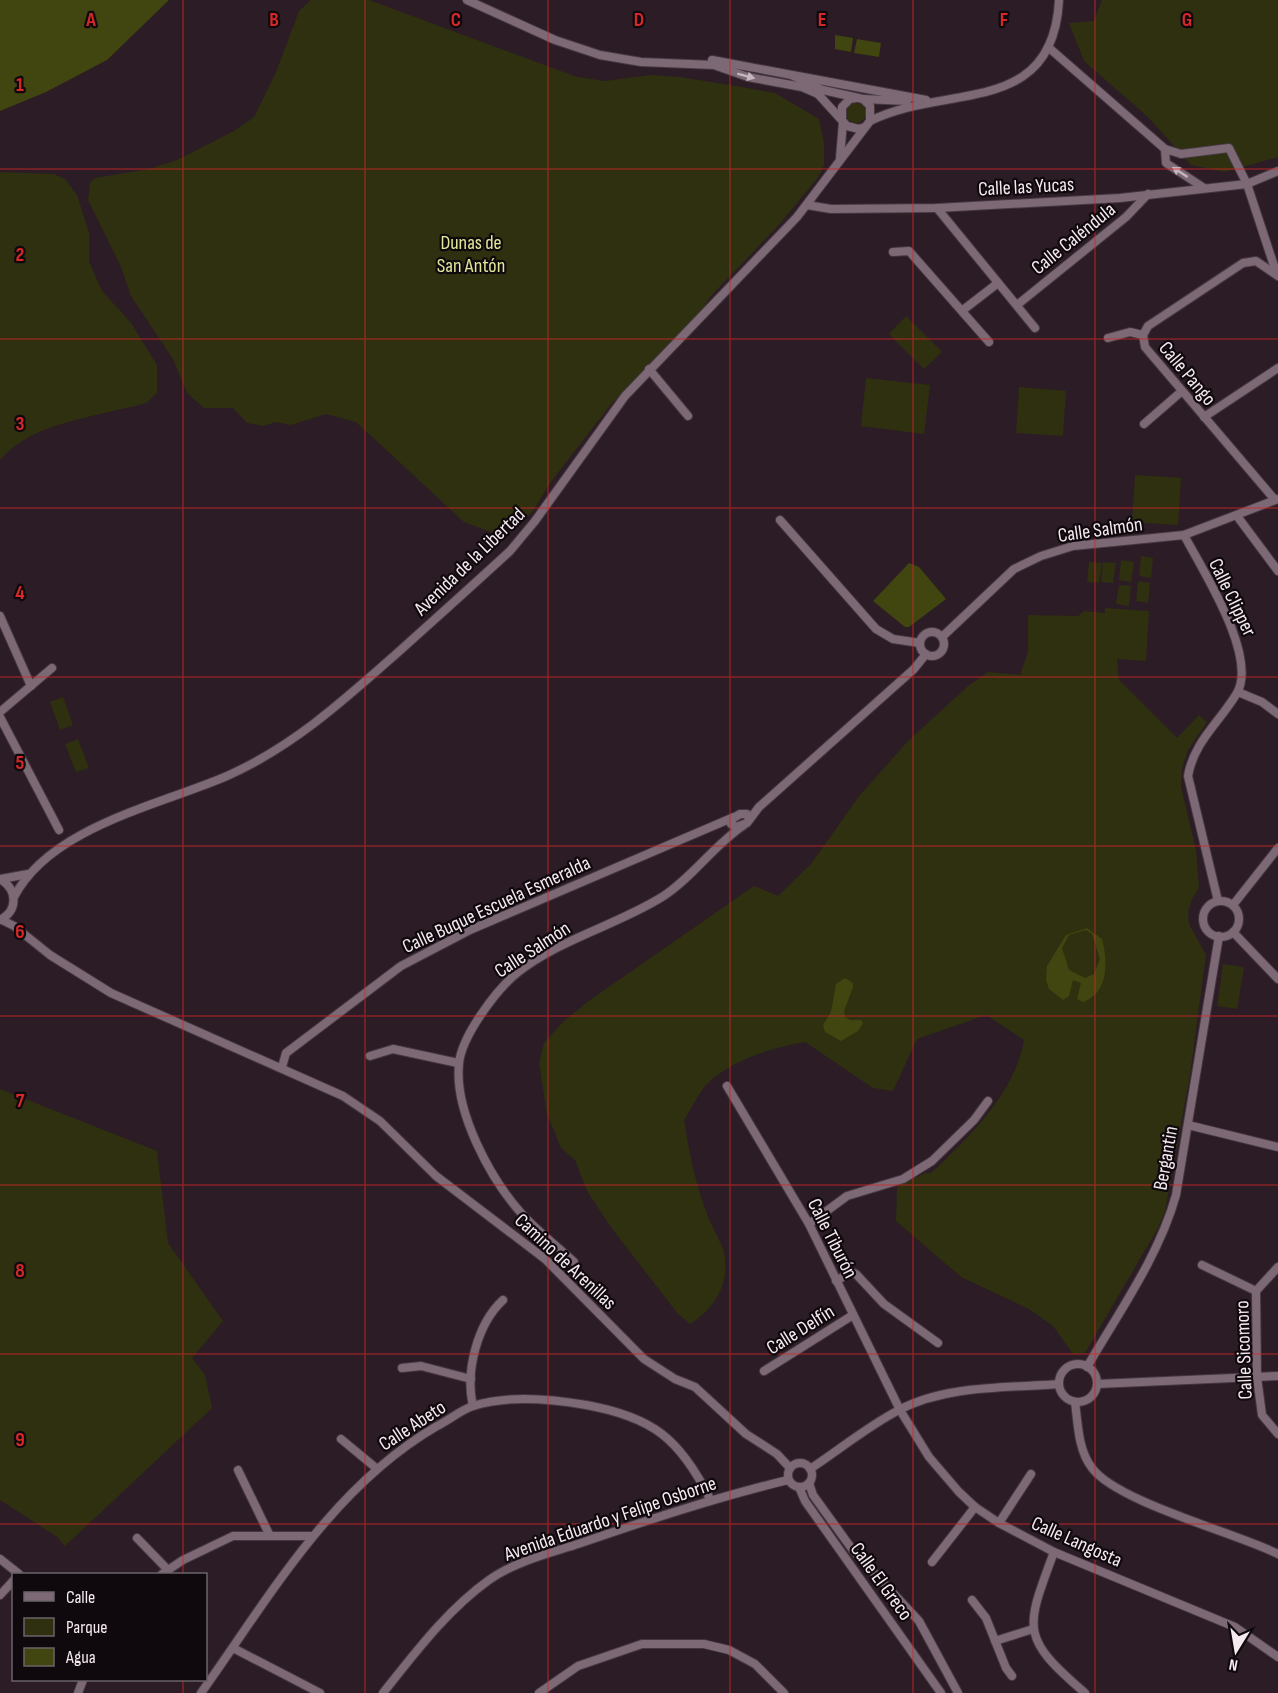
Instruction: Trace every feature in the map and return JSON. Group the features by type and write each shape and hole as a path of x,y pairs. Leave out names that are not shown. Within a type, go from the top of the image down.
{"street":[{"path":"467,0 577,49 641,62 724,61 793,76 933,100"},
{"path":"689,62 714,65 748,77 809,89 818,94 853,129 891,110 1012,85 1023,78 1041,60 1057,27 1059,0"},
{"path":"1048,47 1165,149 1181,154 1229,148 1247,184 1277,275"},
{"path":"793,76 823,90 860,99 870,106 867,124"},
{"path":"840,158 842,107 850,99 897,103 919,99"},
{"name":"Avenida de la Libertad","path":"3,918 29,874 79,837 106,821 226,776 271,754 336,708 510,551 536,521 610,414 649,369 807,205 867,124"},
{"path":"1165,149 1166,163 1206,189"},
{"name":"Calle las Yucas","path":"807,205 831,209 937,207 1120,198 1247,184 1278,171"},
{"name":"Calle Caléndula","path":"1017,305 1126,217 1148,194"},
{"path":"937,207 1035,328"},
{"path":"893,252 909,251 989,342"},
{"name":"Calle Pango","path":"1276,499 1145,347 1143,335 1148,326 1243,262 1256,261 1277,275"},
{"path":"963,310 998,283"},
{"path":"1108,338 1130,332 1143,335"},
{"path":"1204,417 1278,368"},
{"path":"649,369 688,416"},
{"path":"1144,424 1182,391"},
{"path":"1184,535 1276,499"},
{"path":"1236,516 1278,571"},
{"path":"780,520 876,629 893,639 920,643"},
{"name":"Calle Salmón","path":"942,637 1014,569 1041,556 1073,546 1184,535"},
{"name":"Calle Clipper","path":"1184,535 1238,642 1243,663 1238,692 1203,738 1191,759 1188,776 1218,901"},
{"path":"0,615 31,686"},
{"path":"931,632 942,637 944,645 941,652 934,656 926,654 920,643 924,636 931,632"},
{"path":"759,807 914,669 926,654"},
{"path":"0,712 52,668"},
{"path":"1238,692 1263,702 1278,714"},
{"path":"0,717 59,830"},
{"name":"Calle Salmón","path":"458,1063 472,1030 494,994 518,973 565,943 633,914 665,895 746,822 759,807"},
{"name":"Calle Buque Escuela Esmeralda","path":"282,1067 286,1053 401,966 470,930 759,807"},
{"path":"728,836 734,819 747,814 746,822 736,827 734,819"},
{"path":"1233,905 1278,848"},
{"name":"Avenida de la Libertad","path":"0,879 29,874"},
{"path":"0,879 12,890 14,897"},
{"path":"1218,901 1233,905 1237,910 1239,922 1233,932 1219,936 1209,932 1204,916 1208,907 1218,901"},
{"name":"Camino de Arenillas","path":"3,918 50,956 111,993 343,1096 380,1121 436,1176 545,1259 644,1359 675,1379 695,1387 746,1434 777,1454 790,1468"},
{"path":"1233,932 1278,979"},
{"name":"Bergantin","path":"1087,1367 1158,1243 1170,1215 1188,1125 1219,936"},
{"path":"370,1056 393,1049 458,1063 470,1126 492,1174 521,1213 574,1262"},
{"name":"Calle Tiburón","path":"728,1086 809,1224 900,1410"},
{"path":"809,1224 847,1196 903,1179 932,1161 974,1120 988,1101"},
{"path":"1188,1125 1278,1147"},
{"path":"1202,1265 1257,1291"},
{"name":"Calle Sicomoro","path":"1278,1267 1257,1291 1257,1377 1262,1415 1278,1434"},
{"path":"836,1281 851,1272 856,1274 884,1304 938,1343"},
{"path":"473,1406 472,1365 490,1312 503,1300"},
{"name":"Calle Delfín","path":"764,1371 853,1315"},
{"path":"1072,1365 1087,1367 1093,1371 1097,1384 1096,1390 1088,1400 1075,1402 1064,1396 1059,1384 1065,1370 1072,1365"},
{"path":"402,1368 421,1366 471,1379"},
{"path":"1097,1384 1278,1376"},
{"path":"810,1469 900,1410 930,1399 978,1390 1059,1384"},
{"name":"Calle Abeto","path":"201,1693 312,1536 376,1468 424,1434 473,1406 517,1400 576,1403 620,1411 650,1426 680,1448 693,1465 710,1499"},
{"path":"1075,1402 1081,1446 1091,1468 1107,1482 1150,1503 1278,1554"},
{"name":"Calle Langosta","path":"900,1410 929,1457 975,1508 1054,1552 1235,1627 1278,1656"},
{"path":"341,1439 376,1468"},
{"path":"809,1483 799,1487 789,1480 790,1468 800,1463 810,1469 812,1476 809,1483 813,1495 852,1549 919,1621 958,1693"},
{"path":"238,1470 269,1534"},
{"path":"999,1523 1031,1474"},
{"name":"Avenida Eduardo y Felipe Osborne","path":"383,1693 434,1631 490,1578 535,1558 710,1499 789,1480"},
{"name":"Calle El Greco","path":"799,1487 805,1501 941,1693"},
{"path":"932,1562 975,1508"},
{"path":"137,1538 165,1572 183,1560 233,1536 269,1534 312,1536"},
{"path":"1054,1552 1039,1593 1033,1629 1041,1652 1085,1693"},
{"path":"0,1559 18,1573"},
{"path":"0,1595 12,1582"},
{"path":"972,1600 986,1618 1006,1668 1012,1676"},
{"path":"995,1641 1033,1629"},
{"path":"539,1693 578,1666 642,1644 704,1644 729,1650 755,1664 784,1693"},
{"path":"233,1648 320,1693"}],"green space":[{"name":"Dunas de San Antón","path":"311,0 369,0 577,77 605,81 651,75 680,77 775,93 819,119 824,143 824,165 817,179 777,227 709,298 701,313 612,403 550,483 533,511 515,528 499,535 464,522 356,422 326,414 291,425 275,422 264,426 247,423 233,408 204,408 187,393 173,359 131,296 121,267 88,200 90,183 95,178 149,169 177,160 234,131 254,117 276,72 299,11"},
{"path":"1102,0 1278,0 1278,157 1225,172 1191,165 1149,118 1084,61 1069,23 1094,21"},
{"path":"856,103 863,106 866,113 863,120 856,123 849,120 846,113 849,106"},
{"path":"0,172 54,174 65,179 77,195 89,233 89,262 102,291 131,323 157,365 157,393 146,403 67,422 48,429 14,447 0,460"},
{"path":"906,316 942,352 924,369 889,334"},
{"path":"866,378 930,385 924,434 861,426"},
{"path":"1019,387 1066,391 1063,436 1016,433"},
{"path":"1135,475 1181,478 1178,525 1132,522"},
{"path":"1141,556 1153,558 1151,578 1139,576"},
{"path":"1121,560 1134,562 1131,582 1119,580"},
{"path":"1089,562 1102,563 1099,583 1087,582"},
{"path":"1103,562 1116,563 1113,583 1101,582"},
{"path":"1138,581 1150,583 1148,603 1136,601"},
{"path":"1119,585 1131,586 1129,606 1116,604"},
{"path":"1105,608 1149,611 1146,661 1117,659 1119,680 1177,738 1199,715 1207,722 1188,750 1182,768 1181,787 1196,850 1199,888 1188,912 1189,924 1206,955 1190,1075 1165,1211 1158,1228 1085,1353 1073,1354 1053,1326 1029,1309 961,1277 896,1221 897,1187 925,1173 931,1173 975,1129 1001,1096 1011,1078 1024,1040 986,1015 917,1039 893,1091 873,1088 805,1042 766,1051 740,1061 717,1075 704,1088 684,1120 699,1189 723,1249 725,1260 725,1272 720,1292 707,1310 690,1324 678,1314 610,1226 587,1191 575,1160 561,1148 547,1114 539,1063 544,1043 563,1022 590,1000 754,886 778,896 811,864 860,795 908,741 968,686 988,672 1020,675 1028,652 1028,615 1078,616 1084,611 1105,613"},
{"path":"63,697 73,725 60,730 50,702"},
{"path":"78,739 89,768 76,772 65,744"},
{"path":"1223,964 1244,967 1237,1009 1217,1006"},
{"path":"0,1089 157,1151 168,1243 223,1321 192,1358 205,1375 212,1408 65,1546 56,1536 0,1500"}],"water":[{"path":"0,0 169,0 107,60 46,92 0,111"},
{"path":"835,35 853,38 851,52 835,49"},
{"path":"857,39 881,43 879,57 854,53"},
{"path":"909,563 919,567 946,599 909,627 905,627 873,601"},
{"path":"1087,928 1102,939 1105,966 1102,984 1092,998 1083,1002 1077,999 1081,983 1073,980 1069,996 1063,1000 1049,989 1046,980 1047,966 1066,935","holes":["1086,930 1092,934 1100,959 1094,974 1085,978 1069,970 1062,948 1069,935"]},
{"path":"845,978 853,983 853,987 844,1011 845,1017 850,1020 861,1020 863,1023 858,1031 841,1041 825,1032 823,1025 831,1012 836,984"}]}
